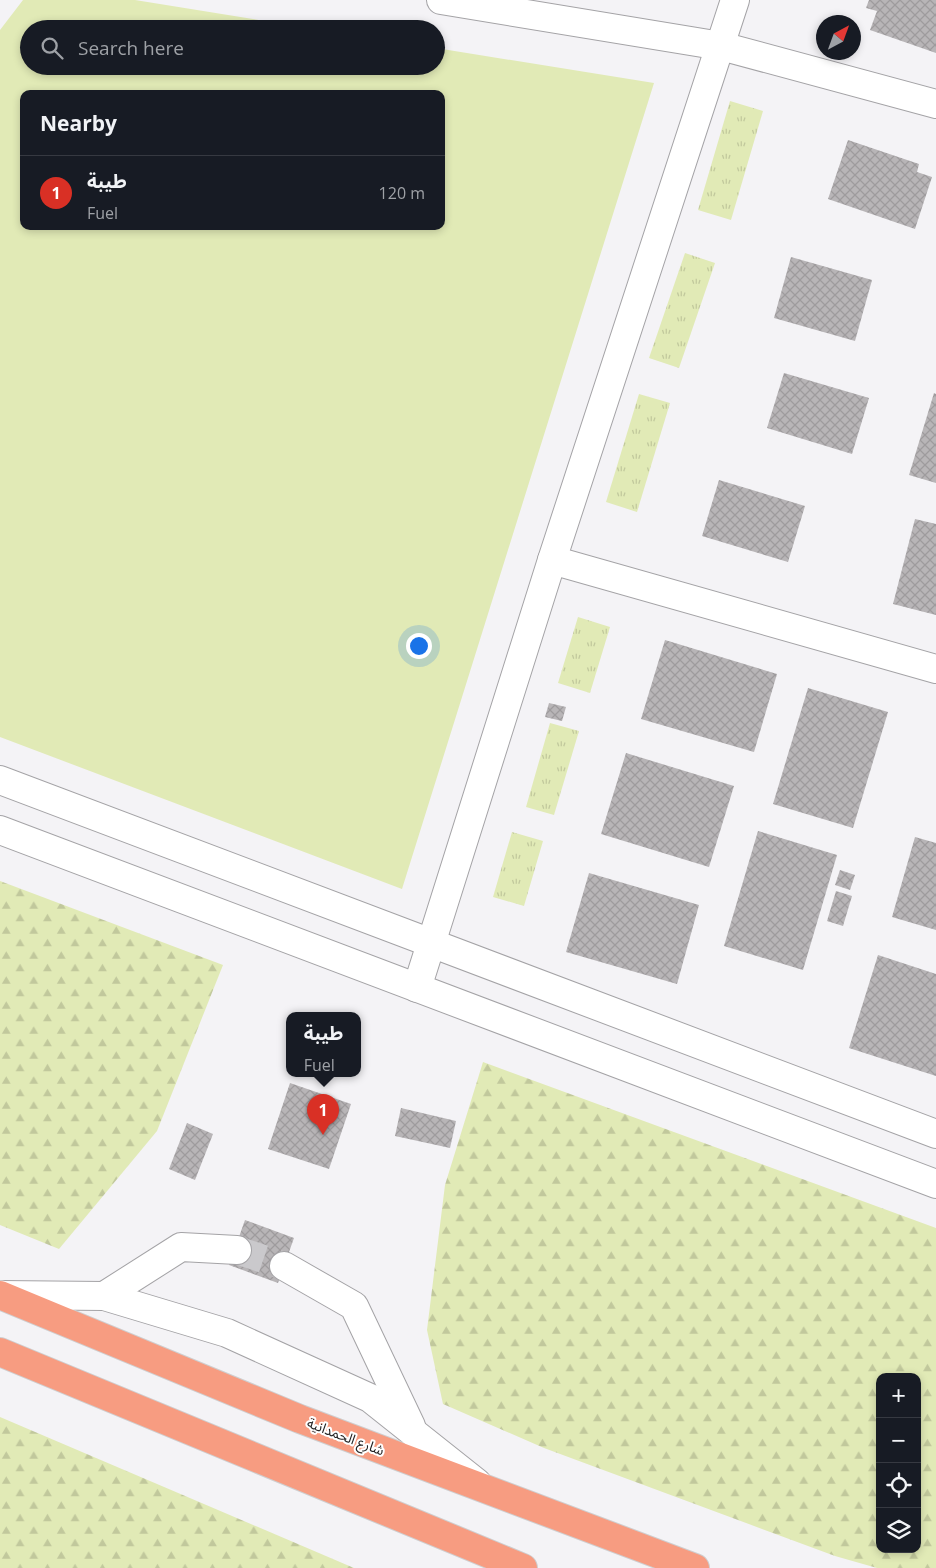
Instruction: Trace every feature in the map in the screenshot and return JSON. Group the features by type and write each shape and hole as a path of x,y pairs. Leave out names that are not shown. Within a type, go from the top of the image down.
{"highway":[{"name":"شارع الحمدانية","path":"1,1295 300,1419 695,1568"},
{"path":"0,1352 522,1568"}],"street":[{"path":"441,0 721,46 936,104"},
{"path":"417,988 552,560 735,0"},
{"path":"552,560 936,669"},
{"path":"0,780 936,1134"},
{"path":"0,830 936,1184"},
{"path":"104,1296 181,1247 237,1250"},
{"path":"284,1266 354,1306 414,1432"},
{"path":"1,1295 104,1296 227,1334 370,1398 482,1487"}],"green space":[{"path":"23,0 135,0 258,20 20,20 20,75 445,75 445,49 654,83 402,889 0,737 0,30"},
{"path":"730,101 763,111 731,220 698,210"},
{"path":"685,253 715,263 679,368 649,358"},
{"path":"639,394 670,403 637,512 606,502"},
{"path":"578,617 610,627 590,693 558,683"},
{"path":"550,723 579,731 554,815 526,807"},
{"path":"512,832 543,841 524,906 493,897"},
{"path":"0,881 223,965 157,1131 59,1249 0,1225"},
{"path":"483,1062 936,1228 936,1568 877,1568 835,1556 544,1448 443,1404 427,1330 445,1185"},
{"path":"0,1417 354,1568 0,1568"}],"building":[{"path":"869,0 936,0 936,53 870,30 877,11 866,8"},
{"path":"848,140 919,164 917,172 932,177 915,229 828,199"},
{"path":"791,257 872,280 855,341 774,318"},
{"path":"784,373 869,398 852,454 767,428"},
{"path":"934,393 936,394 936,483 909,475"},
{"path":"719,480 805,506 788,562 702,536"},
{"path":"915,519 936,524 936,615 893,604"},
{"path":"665,640 777,674 754,752 641,719"},
{"path":"808,688 888,712 853,828 773,804"},
{"path":"549,703 566,707 562,721 545,717"},
{"path":"626,753 734,786 709,867 601,834"},
{"path":"758,831 837,855 803,970 724,946"},
{"path":"915,837 936,843 936,930 892,917"},
{"path":"840,870 855,875 850,890 835,885"},
{"path":"589,873 699,905 677,984 566,952"},
{"path":"836,891 852,896 843,926 827,921"},
{"path":"878,955 936,974 936,1076 849,1048"},
{"path":"290,1083 351,1104 329,1169 268,1149"},
{"path":"401,1108 456,1121 450,1148 395,1136"},
{"path":"187,1123 213,1134 195,1180 169,1169"},
{"path":"245,1220 294,1238 278,1283 229,1265"}],"tunnel":[{"path":"237,1250 284,1266"}],"place":[{"name":"طيبة","path":"323,1135"}]}
